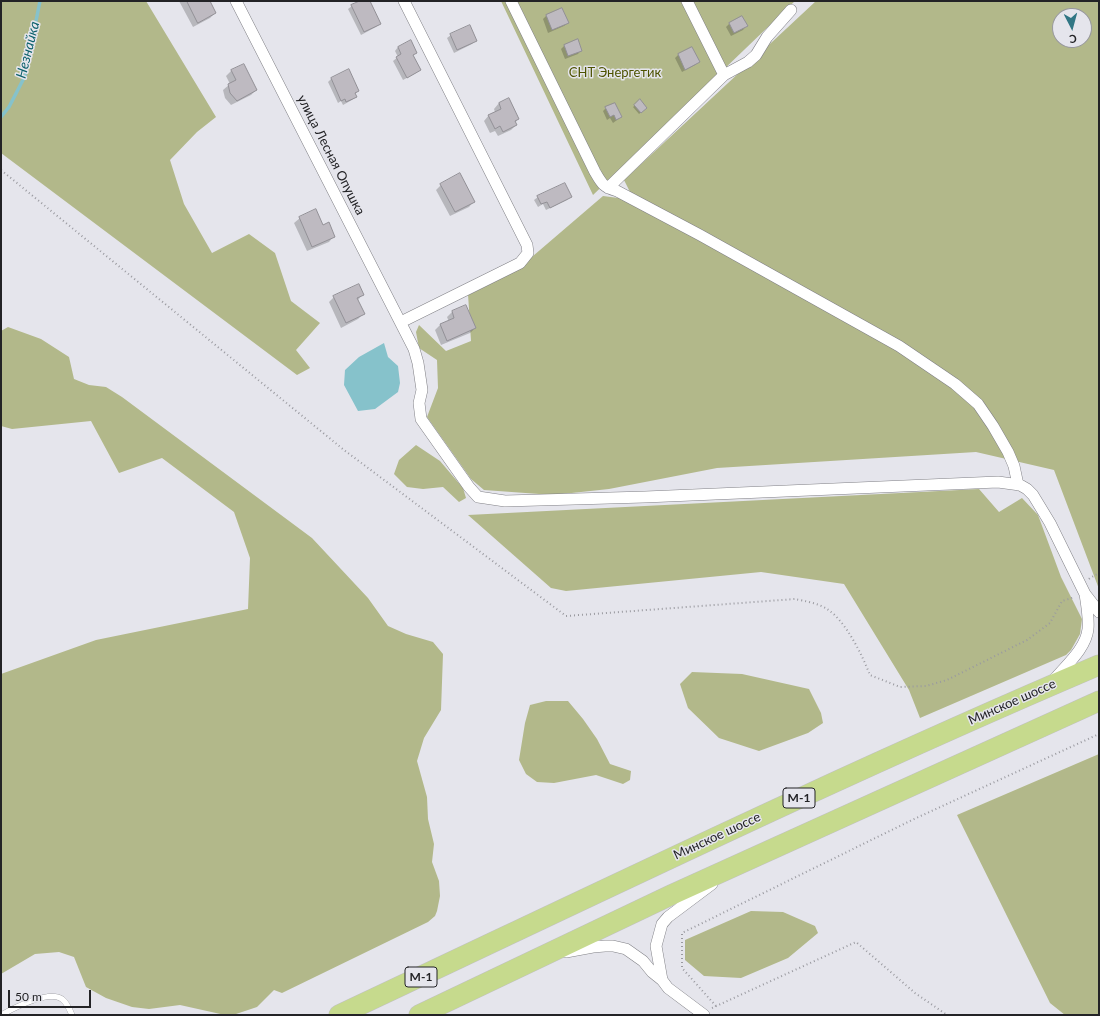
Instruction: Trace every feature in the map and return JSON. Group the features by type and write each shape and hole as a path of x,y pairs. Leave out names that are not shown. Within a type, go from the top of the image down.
{"highway":[{"name":"Минское шоссе","path":"339,1015 753,819 994,710 1099,665"},
{"name":"М-1","path":"419,1015 734,866 1099,701"}],"street":[{"name":"улица Лесная Опушка","path":"236,1 414,349 418,363 422,390 419,403 420,419 469,487 478,497 505,501 536,501 998,482 1018,485"},
{"path":"401,322 520,263 528,253 527,245 404,1"},
{"path":"511,1 595,172 603,185 618,191 700,235 885,339 955,384 978,404 993,426 1014,466 1018,485 1027,489 1043,511 1085,594 1099,612"},
{"path":"687,1 724,75"},
{"path":"608,188 724,75 748,62 756,55 767,37 790,10"},
{"path":"1048,687 1080,650 1087,636 1088,624 1085,594"},
{"path":"662,980 656,946 660,929 664,921 725,875 734,866"},
{"path":"533,961 593,947 613,946 630,951 643,961 654,975 662,980 668,988 702,1014"}],"lane":[{"path":"1,1015 18,1006 51,996 64,1000 72,1015"}],"path":[{"path":"716,1006 682,968 682,933 912,820 1099,734"},
{"path":"702,1014 716,1006 856,942 915,993 947,1015"}],"green space":[{"path":"1,1 146,1 216,117 197,132 170,160 184,204 212,253 249,234 275,253 291,301 320,323 296,350 310,368 297,375 1,153"},
{"name":"СНТ Энергетик","path":"501,1 795,1 593,195"},
{"path":"816,1 1099,1 1099,589 1054,470 976,452 717,468 609,489 553,495 484,490 471,479 427,417 438,388 437,360 419,348 416,332 419,325 446,351 471,341 468,294 519,268 603,196 634,200 624,180"},
{"path":"8,327 41,339 69,357 74,379 89,385 106,387 122,397 312,538 368,598 388,626 406,634 433,642 443,654 441,710 424,738 417,761 427,797 428,819 434,844 432,862 439,881 440,896 437,911 435,916 428,922 282,993 274,990 257,1007 233,1015 225,1015 180,1005 149,1009 132,1007 106,998 86,987 74,957 59,952 35,954 1,974 1,674 96,640 248,609 250,558 234,512 162,458 119,473 91,421 12,429 1,426 1,331"},
{"path":"416,445 440,461 463,488 466,498 459,502 443,487 423,489 407,487 394,474 399,460"},
{"path":"979,489 999,512 1022,498 1038,515 1061,577 1082,619 1080,634 1071,650 1066,655 920,718 909,690 844,584 761,572 566,591 551,588 468,515"},
{"path":"692,672 742,674 809,689 821,713 823,723 808,733 759,751 719,738 688,708 680,684"},
{"path":"546,701 568,701 597,739 610,764 631,771 630,780 623,784 596,775 554,783 537,782 526,774 519,760 525,723 530,705"},
{"path":"1099,754 1099,1015 1065,1015 1050,1003 957,815"},
{"path":"751,911 783,912 815,926 818,933 788,958 741,978 704,976 685,960 685,940"}],"water":[{"path":"384,343 388,357 398,366 400,383 398,392 375,409 358,411 344,385 345,370 359,357"}],"building":[{"path":"187,1 210,1 216,13 198,23"},
{"path":"360,1 370,1 381,24 364,32 351,5"},
{"path":"562,8 569,23 552,30 546,15"},
{"path":"742,16 748,26 734,33 729,23"},
{"path":"470,25 477,41 457,50 450,34"},
{"path":"578,39 582,51 568,56 564,45"},
{"path":"411,40 417,53 413,55 421,70 407,78 396,57 401,54 398,47"},
{"path":"692,47 700,62 685,70 678,54"},
{"path":"244,64 257,90 237,101 230,93 228,84 236,80 231,70"},
{"path":"349,69 359,91 355,93 357,97 346,102 345,99 341,101 331,78"},
{"path":"509,98 519,119 515,121 517,125 503,132 500,126 495,129 488,115 501,109 499,103"},
{"path":"640,99 647,108 641,113 634,105"},
{"path":"615,103 622,117 616,120 614,115 610,117 605,107"},
{"path":"460,173 475,202 455,212 440,184"},
{"path":"565,183 572,197 550,208 547,202 541,204 537,196"},
{"path":"316,209 323,225 329,222 335,237 312,247 299,217"},
{"path":"359,284 364,295 357,298 365,314 346,323 333,296"},
{"path":"466,305 476,328 447,341 440,324 454,318 452,311"}],"waterway":[{"name":"Незнайка","path":"1,117 9,107 25,76 40,1"}]}
